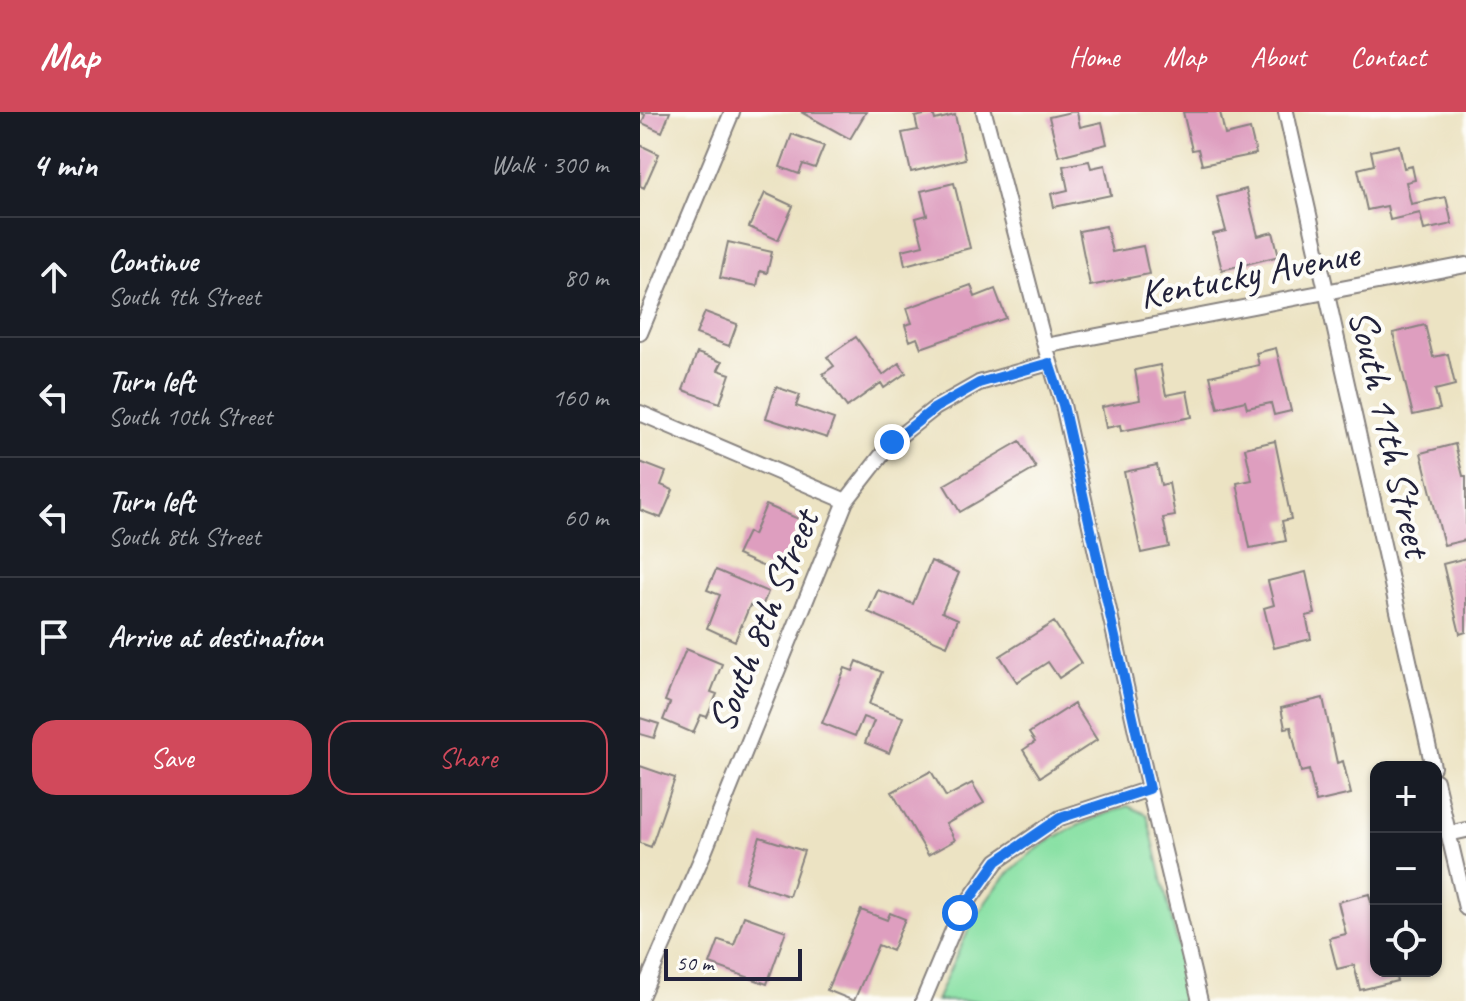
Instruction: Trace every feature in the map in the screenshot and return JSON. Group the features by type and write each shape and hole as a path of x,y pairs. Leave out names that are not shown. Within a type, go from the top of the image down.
{"street":[{"path":"640,333 732,112"},
{"path":"984,112 1049,363 1063,405 1200,1001"},
{"name":"South 11th Street","path":"1286,112 1432,761"},
{"name":"Kentucky Avenue","path":"1045,346 1466,265"},
{"name":"South 8th Street","path":"640,999 705,850 846,501 892,442 935,408 979,383 1049,363"},
{"path":"640,413 846,501"},
{"path":"923,1001 960,913 997,861 1060,818 1149,789"},
{"path":"1442,808 1466,908"},
{"path":"1448,834 1466,830"}],"green space":[{"path":"1128,806 1147,815 1191,1001 936,1001 970,929 1005,877 1028,856 1055,838"}],"building":[{"path":"640,112 670,112 662,132 642,123 645,115"},
{"path":"801,112 866,112 850,139"},
{"path":"1077,112 1080,127 1102,122 1107,144 1059,156 1049,117"},
{"path":"1183,112 1220,112 1225,135 1250,129 1256,154 1202,165 1198,149 1192,150"},
{"path":"933,113 935,120 955,115 965,159 911,172 902,133 918,130 915,117"},
{"path":"792,134 824,146 815,168 803,164 799,174 780,167"},
{"path":"640,145 659,154 644,188 640,186"},
{"path":"1399,145 1404,168 1412,166 1415,180 1406,182 1411,204 1446,197 1452,224 1424,230 1420,213 1390,220 1387,206 1367,210 1358,169 1374,165 1371,151"},
{"path":"1089,161 1091,168 1105,165 1111,195 1054,207 1051,194 1068,190 1063,166"},
{"path":"954,183 970,248 905,265 902,250 923,245 916,218 927,215 921,191"},
{"path":"1246,189 1258,236 1273,232 1279,256 1222,270 1213,234 1226,231 1217,197"},
{"path":"765,193 793,206 778,240 749,227"},
{"path":"1106,226 1112,252 1143,246 1149,274 1090,286 1079,231"},
{"path":"728,242 772,252 767,273 760,271 757,286 720,278"},
{"path":"971,285 975,297 995,289 1006,318 921,348 917,338 910,341 905,325 912,323 907,308"},
{"path":"705,312 737,324 729,346 696,334"},
{"path":"1425,325 1433,357 1448,354 1455,385 1435,390 1440,409 1413,415 1393,333"},
{"path":"856,337 883,375 899,363 906,373 884,388 881,383 847,407 823,374 834,366 827,357"},
{"path":"1276,348 1291,411 1274,415 1271,403 1247,408 1245,401 1218,408 1210,376 1259,365 1256,353"},
{"path":"697,353 722,362 718,370 730,374 720,403 683,390"},
{"path":"1160,365 1166,395 1187,391 1192,417 1121,431 1120,425 1106,428 1102,407 1140,400 1135,370"},
{"path":"776,387 800,395 796,406 834,419 827,438 766,418"},
{"path":"1020,441 1036,468 960,512 944,485"},
{"path":"1275,441 1291,519 1282,521 1286,541 1250,548 1237,483 1252,480 1245,448"},
{"path":"1455,444 1463,476 1466,476 1466,540 1444,545 1421,453"},
{"path":"640,462 666,472 661,485 673,490 661,518 640,510"},
{"path":"1157,465 1161,485 1169,483 1175,516 1163,518 1169,547 1141,553 1124,472"},
{"path":"766,505 801,520 778,573 737,555 748,532 753,535"},
{"path":"1466,558 1466,632 1460,634 1443,564"},
{"path":"931,561 959,573 942,612 958,619 947,646 868,612 878,590 913,604"},
{"path":"716,570 768,592 761,609 750,605 735,641 707,628 720,595 707,590"},
{"path":"1306,572 1315,614 1306,616 1311,639 1274,648 1264,608 1274,605 1268,581"},
{"path":"1054,622 1081,663 1059,678 1048,662 1017,682 1000,656"},
{"path":"686,649 722,664 711,692 717,694 707,717 701,715 693,733 663,720 670,703 665,701"},
{"path":"857,661 882,672 869,704 903,717 889,753 865,743 874,721 863,717 855,736 822,723 845,668 853,671"},
{"path":"1323,698 1337,763 1343,761 1351,794 1316,802 1309,770 1301,772 1291,727 1285,728 1281,708"},
{"path":"1074,704 1097,740 1040,777 1023,750 1035,742 1029,733"},
{"path":"640,718 659,724 654,738 640,734"},
{"path":"640,766 675,778 651,847 640,843"},
{"path":"931,771 946,797 972,783 984,803 946,824 955,840 928,855 892,792"},
{"path":"760,837 804,851 789,896 745,882"},
{"path":"1369,894 1370,977 1396,977 1397,981 1360,990 1354,965 1337,969 1329,938 1346,934 1338,902"},
{"path":"861,910 887,920 890,913 905,919 892,951 878,945 854,1001 827,990"},
{"path":"744,916 786,931 767,984 710,964 719,940 734,945"}],"route":[{"path":"892,442 935,408 979,383 1049,363 1063,405 1149,789 1060,818 997,861 960,913"}]}
